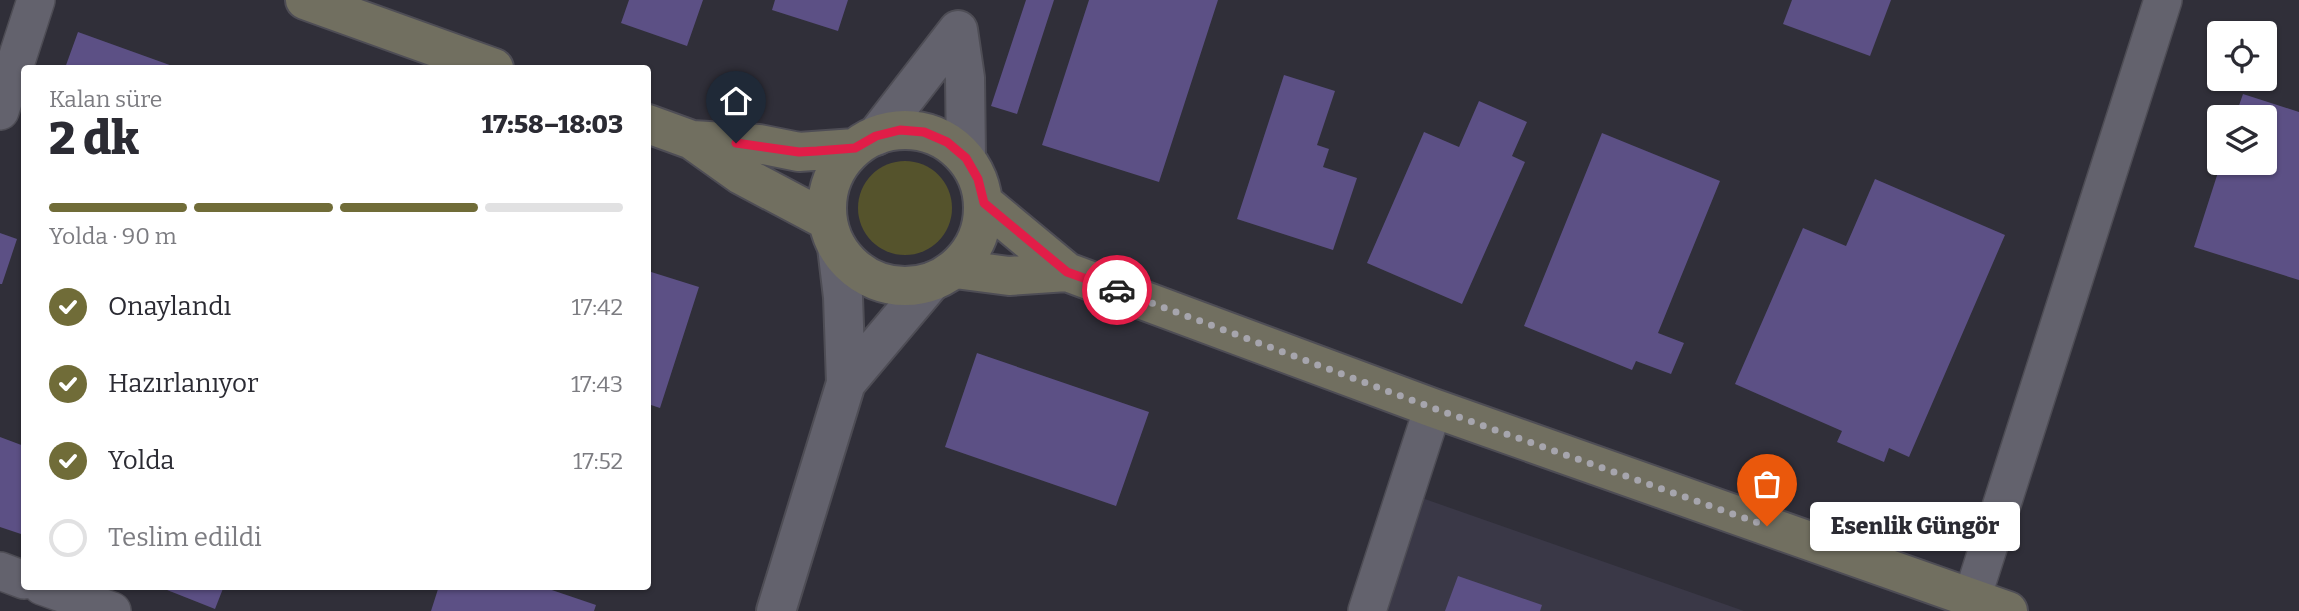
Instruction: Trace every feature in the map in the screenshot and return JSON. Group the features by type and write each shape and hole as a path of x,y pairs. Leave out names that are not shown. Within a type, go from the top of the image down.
{"main road":[{"path":"305,0 486,65"},
{"path":"651,125 692,140 833,234 855,267 878,281 904,286 943,275 1009,276 1067,272"},
{"path":"692,140 758,144 799,152 865,142 900,130 924,132 947,142 966,158 978,179 984,203 981,227 971,250 943,275"},
{"path":"833,234 828,194 837,169 865,142"},
{"path":"984,203 1067,272 1433,408 2008,611"}],"street":[{"path":"0,111 36,0"},
{"path":"1972,598 2163,0"},
{"path":"865,142 963,15"},
{"path":"963,15 966,158"},
{"path":"776,611 846,383 843,297 833,234"},
{"path":"846,383 943,275"},
{"path":"1367,611 1433,408"},
{"path":"0,571 21,579"},
{"path":"53,590 112,611"}],"shaded area":[{"path":"905,161 923,165 938,175 948,190 952,208 948,226 938,241 923,251 905,255 887,251 872,241 862,226 858,208 862,190 872,175 887,165"},
{"path":"1422,498 1744,611 1383,611"}],"building":[{"path":"629,0 703,0 687,46 621,23"},
{"path":"775,0 848,0 838,31 772,10"},
{"path":"1026,0 1054,0 1017,114 991,106"},
{"path":"1089,0 1218,0 1159,182 1042,145"},
{"path":"1792,0 1891,0 1870,56 1783,24"},
{"path":"78,32 170,65 66,65"},
{"path":"1284,75 1335,91 1317,145 1329,149 1323,167 1357,178 1333,250 1237,219"},
{"path":"2243,94 2299,112 2299,280 2194,247 2217,175 2277,175 2277,105 2239,105"},
{"path":"1479,101 1527,122 1512,156 1525,162 1462,304 1367,263 1424,132 1459,147"},
{"path":"1602,133 1720,181 1658,333 1684,343 1671,374 1636,361 1632,370 1524,326"},
{"path":"1875,179 2005,235 1909,457 1889,448 1884,462 1837,442 1842,431 1735,384 1803,228 1846,246"},
{"path":"0,233 17,239 2,284 0,284"},
{"path":"651,272 699,287 660,408 651,405"},
{"path":"977,353 1149,412 1116,506 945,447"},
{"path":"0,437 21,445 21,534 0,527"},
{"path":"1458,576 1542,605 1540,611 1445,611"},
{"path":"167,590 222,590 215,609"},
{"path":"438,590 552,590 596,605 594,611 431,611"}],"way so far":[{"path":"1117,290 1433,408 1767,526"}],"place":[{"name":"Esenlik Güngör","path":"1767,526"}],"route":[{"path":"736,143 758,144 799,152 817,151 855,148 876,136 900,130 924,132 947,142 966,158 978,179 984,203 1067,272 1117,290"}]}
